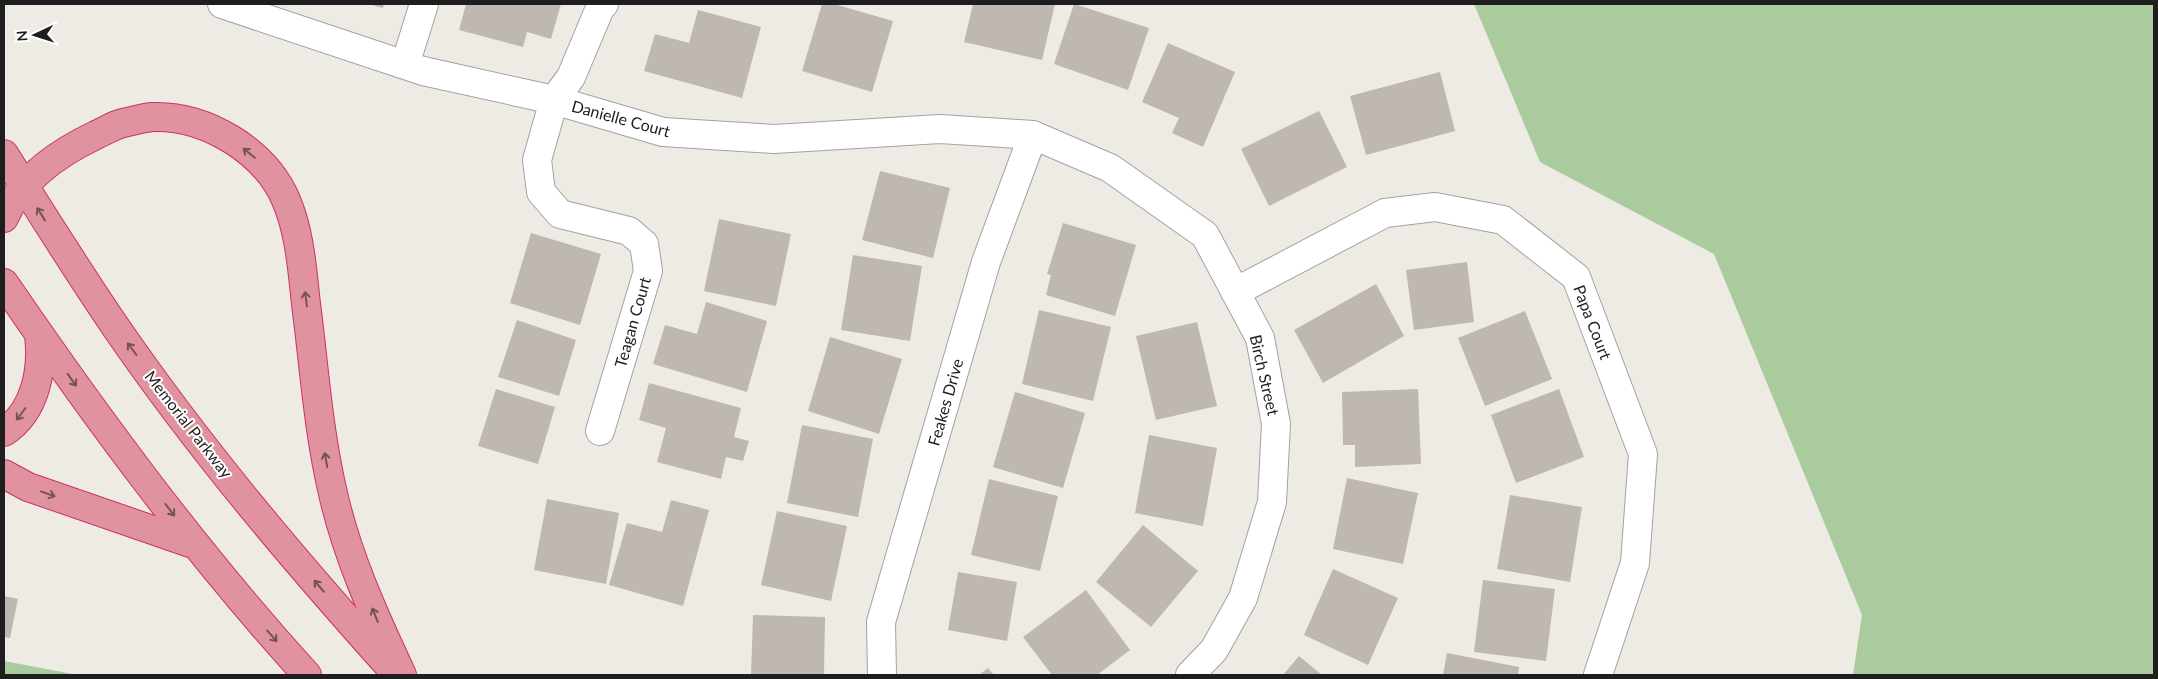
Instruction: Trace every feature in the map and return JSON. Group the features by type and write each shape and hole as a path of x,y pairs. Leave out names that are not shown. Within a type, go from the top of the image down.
{"highway":[{"path":"4,218 10,204 24,185 55,157 87,139 120,124 152,117 186,121 219,132 248,151 269,170 285,199 298,239 324,446 332,489 359,577 402,675"},
{"name":"Memorial Parkway","path":"4,154 118,331 182,417 303,567 398,675"},
{"path":"4,282 40,335 196,545 270,634 307,675"},
{"path":"4,432 23,411 34,392 40,372 40,335"},
{"path":"4,474 28,487 196,545"}],"street":[{"name":"Danielle Court","path":"222,4 405,65 554,100 663,132 774,139 940,129 1033,134"},
{"path":"405,65 424,4"},
{"path":"554,100 571,77 600,8 604,4"},
{"name":"Teagan Court","path":"554,100 537,160 542,192 560,214 628,231 644,244 648,271 600,431"},
{"name":"Birch Street","path":"1033,134 1110,168 1205,235 1260,338 1276,424 1272,502 1243,598 1214,650 1190,675"},
{"name":"Feakes Drive","path":"882,675 880,622 986,262 1033,134"},
{"name":"Papa Court","path":"1235,292 1385,213 1435,207 1503,220 1576,278 1643,454 1635,563 1598,675"}],"green space":[{"path":"1474,4 2154,4 2154,675 1853,675 1862,615 1714,254 1540,162"},
{"path":"4,661 78,675 4,675"}],"building":[{"path":"368,4 384,4 383,8"},
{"path":"466,4 561,4 551,39 527,32 523,47 459,30"},
{"path":"822,4 834,4 893,21 872,92 802,71"},
{"path":"973,4 1055,4 1042,60 964,42"},
{"path":"1074,4 1149,28 1128,90 1054,64"},
{"path":"698,10 761,27 742,98 644,71 655,34 689,43"},
{"path":"1168,43 1235,72 1203,147 1172,133 1179,118 1142,102"},
{"path":"1440,72 1455,131 1366,155 1350,96"},
{"path":"1319,111 1347,167 1269,206 1241,149"},
{"path":"880,171 950,188 933,258 862,240"},
{"path":"719,219 791,234 776,306 704,291"},
{"path":"1063,223 1136,245 1115,316 1046,295 1051,275 1047,274"},
{"path":"531,233 601,254 580,325 510,303"},
{"path":"853,255 922,266 910,341 841,330"},
{"path":"1467,262 1474,322 1414,330 1406,270"},
{"path":"1376,284 1404,336 1323,383 1294,330"},
{"path":"706,302 767,321 747,392 653,364 665,325 697,334"},
{"path":"1039,310 1111,327 1093,401 1022,384"},
{"path":"1525,311 1552,379 1485,406 1458,338"},
{"path":"517,320 576,340 559,396 498,377"},
{"path":"1197,322 1217,406 1156,420 1136,336"},
{"path":"830,337 902,359 879,434 808,411"},
{"path":"649,383 741,408 734,437 749,441 743,461 726,457 721,479 657,462 666,428 639,420"},
{"path":"496,389 555,407 538,464 478,446"},
{"path":"1418,389 1421,464 1355,467 1355,445 1343,445 1342,392"},
{"path":"1559,389 1584,457 1516,483 1491,415"},
{"path":"1015,392 1085,413 1063,488 993,467"},
{"path":"802,425 873,439 858,517 787,503"},
{"path":"1149,435 1217,448 1203,526 1135,513"},
{"path":"1347,478 1418,493 1403,564 1333,549"},
{"path":"989,479 1058,496 1040,571 971,555"},
{"path":"1510,495 1582,507 1570,582 1497,569"},
{"path":"547,499 619,513 606,584 534,570"},
{"path":"671,500 709,510 683,606 609,585 627,523 662,532"},
{"path":"777,511 847,526 831,601 761,585"},
{"path":"1143,525 1198,571 1151,627 1096,582"},
{"path":"1333,569 1398,598 1368,665 1304,635"},
{"path":"958,572 1017,582 1007,641 948,630"},
{"path":"1483,580 1555,589 1546,661 1474,652"},
{"path":"1086,590 1130,650 1097,675 1052,675 1023,637"},
{"path":"4,596 18,599 10,638 4,637"},
{"path":"753,615 825,617 824,675 751,675"},
{"path":"1447,653 1519,667 1518,675 1443,675"},
{"path":"1299,656 1322,675 1283,675"},
{"path":"988,668 994,675 979,675"}]}
